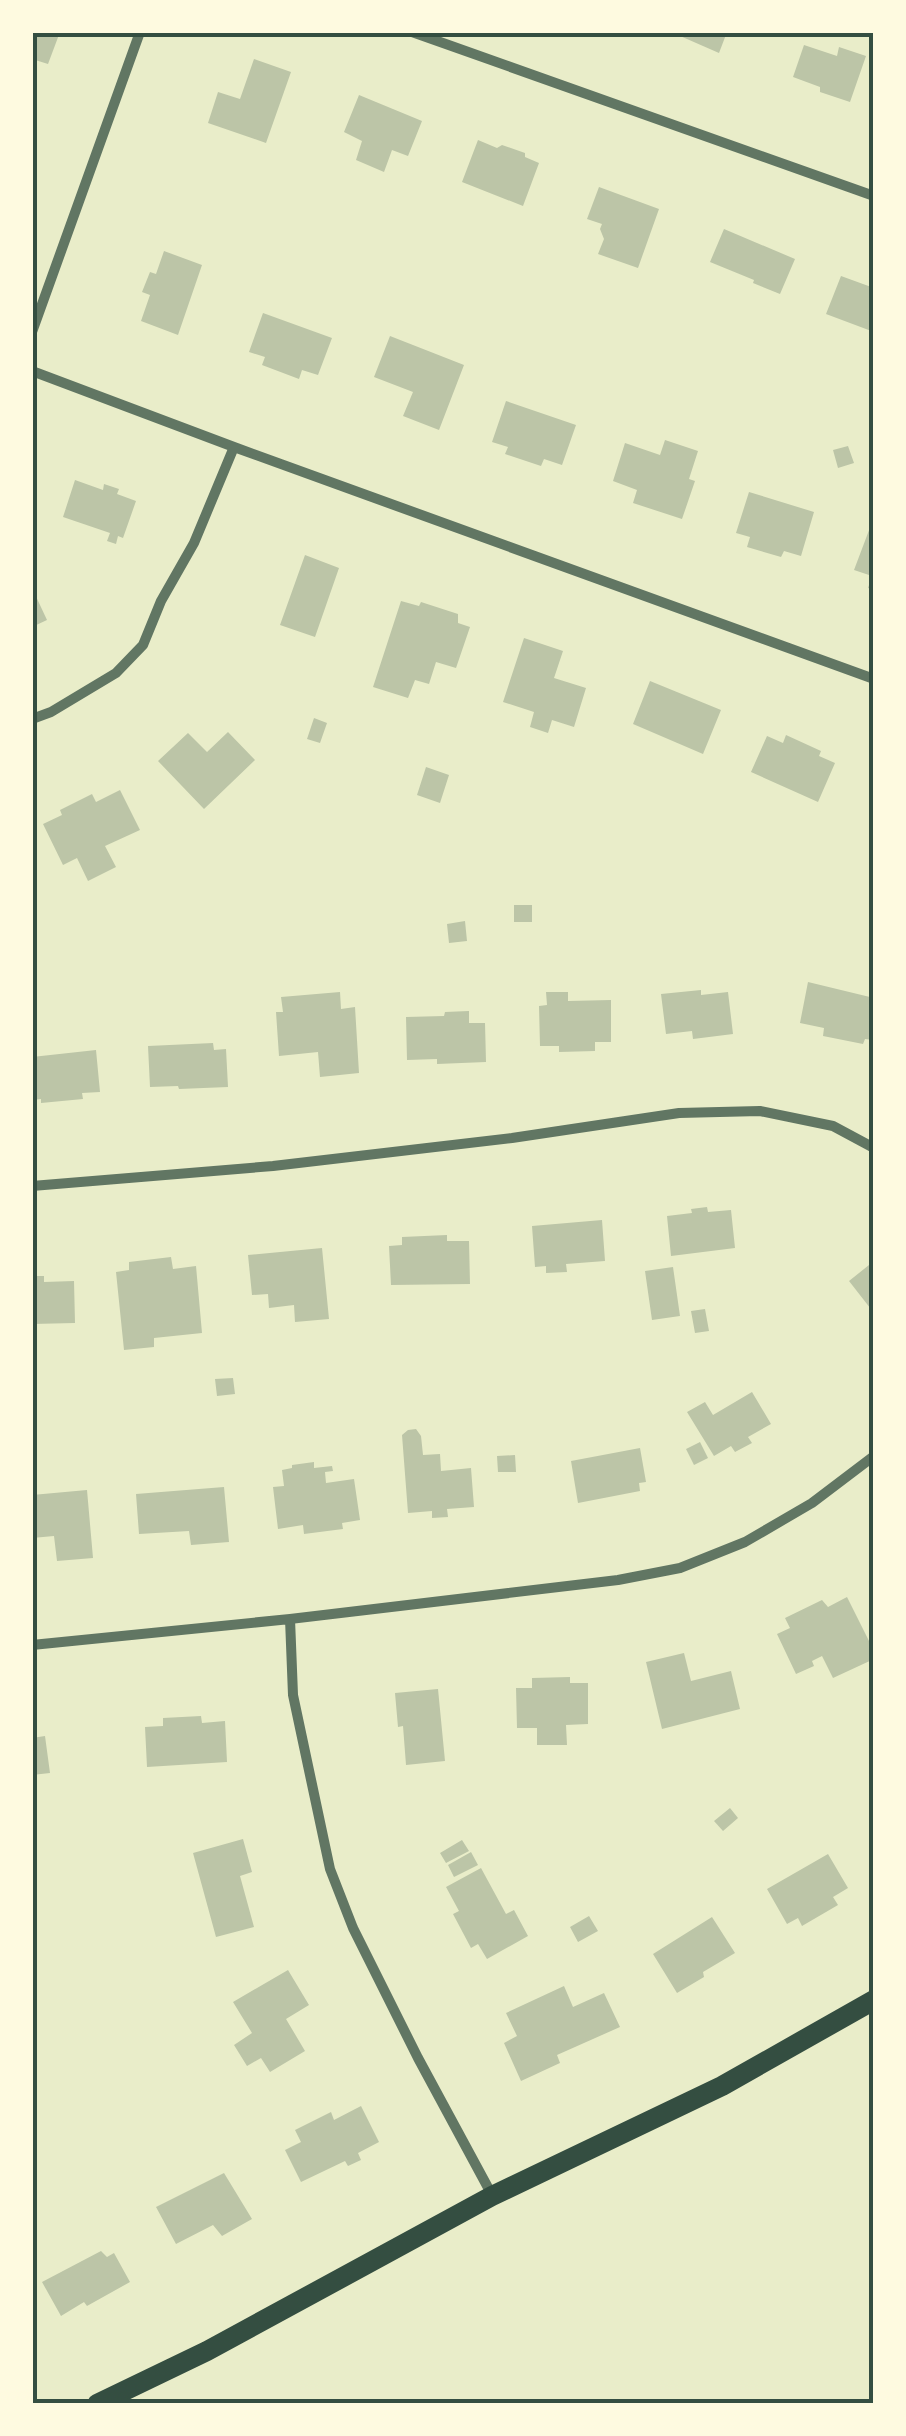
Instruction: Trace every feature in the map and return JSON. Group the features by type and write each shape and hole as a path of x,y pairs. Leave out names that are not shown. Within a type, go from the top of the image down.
{"main road":[{"path":"97,2404 207,2351 492,2196 722,2086 874,2000"}],"street":[{"path":"32,332 140,32"},
{"path":"412,32 874,196"},
{"path":"32,371 874,679"},
{"path":"32,719 116,673 144,645 161,601 194,543 234,447"},
{"path":"32,1186 272,1166 512,1138 680,1113 760,1111 833,1126 874,1148"},
{"path":"32,1644 290,1619 618,1580 680,1568 745,1542 812,1503 874,1456"},
{"path":"290,1619 292,1695 330,1869 377,1977 492,2196"}],"building":[{"path":"32,32 60,32 48,64 32,59"},
{"path":"671,32 727,32 719,53"},
{"path":"804,45 837,56 839,47 866,56 850,102 793,77"},
{"path":"254,59 291,72 266,143 208,123 218,92 240,99"},
{"path":"359,95 422,121 408,156 392,150 384,172 356,160 362,141 344,132"},
{"path":"478,140 525,153 525,157 539,163 523,206 462,182"},
{"path":"599,187 659,209 638,268 598,254 604,239 602,224 587,219"},
{"path":"724,229 795,259 780,294 710,262"},
{"path":"164,251 202,265 178,335 141,321 150,295 142,292 150,272 156,274"},
{"path":"841,276 874,288 874,332 826,314"},
{"path":"263,313 332,338 318,375 302,370 299,379 262,365 265,357 249,352"},
{"path":"390,336 464,365 439,430 403,416 413,392 374,377"},
{"path":"506,401 576,425 562,465 544,459 541,466 505,454 508,447 492,442"},
{"path":"665,440 698,451 689,479 695,481 682,519 633,503 637,490 613,481 625,443 660,455"},
{"path":"848,446 854,463 838,468 833,450"},
{"path":"75,480 103,490 104,484 119,489 117,494 136,501 123,538 118,536 116,544 107,541 110,533 63,517"},
{"path":"749,492 814,512 801,556 784,551 781,557 747,547 750,537 736,533"},
{"path":"874,517 874,590 868,588 872,576 854,570"},
{"path":"305,555 339,568 315,637 280,625"},
{"path":"32,588 47,620 32,627"},
{"path":"401,601 419,606 421,602 458,614 458,623 470,627 456,668 436,662 429,684 415,680 408,698 373,687"},
{"path":"524,638 563,651 554,678 586,688 574,727 552,720 548,733 530,727 534,712 503,702"},
{"path":"650,681 721,710 703,754 633,724"},
{"path":"314,718 327,723 320,743 307,739"},
{"path":"228,732 255,760 204,809 158,761 188,733 207,752"},
{"path":"786,735 821,751 819,756 835,763 818,802 751,772 767,736 783,743"},
{"path":"426,767 449,775 440,803 417,795"},
{"path":"120,790 140,830 105,846 116,867 88,881 77,858 63,865 43,824 62,815 60,810 92,794 96,802"},
{"path":"514,905 532,905 532,922 514,922"},
{"path":"465,921 467,941 449,943 447,924"},
{"path":"808,982 874,998 874,1040 865,1039 863,1044 823,1036 824,1028 800,1023"},
{"path":"701,990 701,995 728,992 733,1034 693,1039 692,1031 666,1034 661,994"},
{"path":"340,992 341,1009 355,1007 359,1073 320,1077 318,1052 279,1056 276,1012 283,1012 281,997"},
{"path":"546,992 568,992 568,1001 611,1000 611,1042 595,1042 595,1051 559,1052 559,1046 540,1046 539,1006 547,1005"},
{"path":"469,1011 469,1023 485,1023 486,1062 437,1064 437,1059 407,1060 406,1017"},
{"path":"213,1043 214,1050 226,1049 228,1087 150,1087 148,1046"},
{"path":"96,1050 100,1092 82,1093 83,1099 41,1103 41,1099 32,1100 32,1057"},
{"path":"707,1207 708,1212 731,1210 735,1248 671,1256 667,1216"},
{"path":"602,1220 605,1261 566,1264 567,1272 546,1273 546,1266 535,1267 532,1226"},
{"path":"447,1235 447,1241 469,1241 470,1284 391,1285 389,1246 402,1245 402,1237"},
{"path":"322,1248 329,1319 295,1322 294,1305 269,1308 268,1294 252,1295 248,1255"},
{"path":"171,1257 173,1269 196,1266 202,1333 154,1338 154,1347 124,1350 116,1272 129,1270 129,1262"},
{"path":"874,1261 874,1313 849,1281"},
{"path":"673,1267 680,1316 652,1320 645,1271"},
{"path":"32,1276 44,1276 44,1282 74,1281 75,1323 32,1324"},
{"path":"705,1309 709,1331 695,1333 691,1311"},
{"path":"233,1378 235,1394 217,1396 215,1379"},
{"path":"752,1392 771,1424 748,1437 752,1443 735,1452 731,1446 714,1456 687,1412 705,1402 713,1415"},
{"path":"416,1429 421,1436 423,1455 440,1454 441,1471 471,1468 474,1507 447,1509 448,1517 432,1518 432,1511 408,1513 402,1435"},
{"path":"700,1442 708,1458 694,1465 686,1449"},
{"path":"640,1448 646,1482 639,1483 640,1491 578,1503 571,1461"},
{"path":"515,1455 516,1472 498,1472 497,1456"},
{"path":"314,1462 314,1468 332,1466 333,1471 325,1472 326,1483 354,1479 360,1520 342,1523 343,1529 304,1534 303,1525 278,1529 273,1487 284,1486 282,1470"},
{"path":"224,1487 229,1542 191,1545 189,1531 139,1534 136,1494"},
{"path":"87,1490 93,1558 57,1561 54,1536 32,1538 32,1495"},
{"path":"847,1597 874,1651 874,1659 833,1678 822,1656 812,1661 814,1666 796,1674 777,1634 790,1628 785,1618 822,1600 828,1607"},
{"path":"684,1653 691,1681 731,1671 740,1709 662,1729 646,1662"},
{"path":"570,1677 570,1683 588,1683 588,1724 566,1725 567,1745 537,1745 537,1728 517,1728 516,1688 532,1688 532,1678"},
{"path":"438,1689 445,1761 406,1765 395,1693"},
{"path":"201,1716 202,1723 225,1721 227,1762 147,1767 145,1727 163,1726 163,1718"},
{"path":"45,1736 50,1773 32,1775 32,1738"},
{"path":"730,1808 738,1818 723,1831 714,1821"},
{"path":"243,1839 252,1872 240,1876 254,1927 216,1937 193,1853"},
{"path":"462,1840 469,1851 446,1863 440,1853"},
{"path":"471,1852 478,1865 454,1877 448,1865"},
{"path":"828,1854 848,1888 833,1897 838,1905 802,1926 798,1918 787,1924 767,1889"},
{"path":"481,1868 506,1914 514,1910 528,1936 487,1959 478,1944 471,1948 453,1914 459,1911 446,1887"},
{"path":"589,1916 598,1931 578,1942 570,1927"},
{"path":"712,1917 735,1953 677,1993 653,1954"},
{"path":"288,1970 309,2005 286,2019 305,2051 270,2072 261,2058 247,2066 234,2045 252,2033 233,2002"},
{"path":"564,1986 573,2007 604,1993 620,2027 557,2055 560,2063 521,2081 504,2043 517,2036 506,2013"},
{"path":"361,2106 379,2142 358,2153 361,2160 348,2166 345,2161 301,2182 285,2150 301,2142 295,2130 331,2112 334,2120"},
{"path":"224,2173 252,2219 222,2236 213,2225 176,2244 156,2207"},
{"path":"101,2251 107,2257 114,2253 130,2282 61,2316 42,2282"}]}
